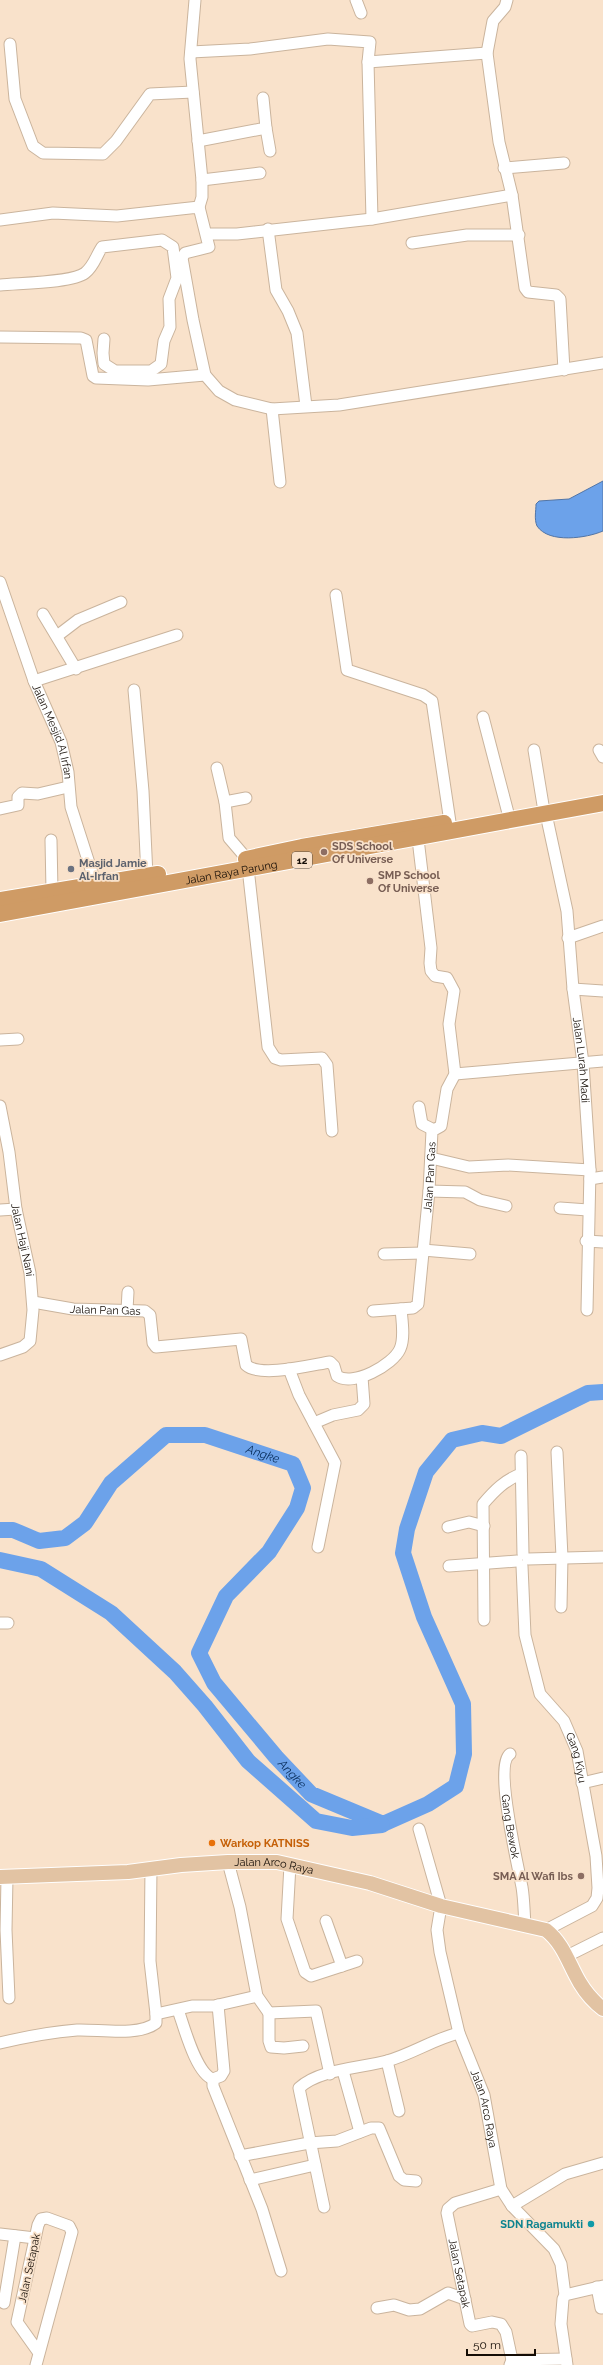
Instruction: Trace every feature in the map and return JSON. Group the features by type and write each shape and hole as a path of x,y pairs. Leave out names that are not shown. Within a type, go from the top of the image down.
{"highway":[{"name":"Jalan Raya Parung","path":"0,900 147,876 418,839 545,809 603,793"},
{"name":"Jalan Raya Parung","path":"0,914 247,863 302,847 508,813 603,803"}],"main road":[{"name":"Jalan Arco Raya","path":"4,1877 66,1876 228,1862 277,1862 370,1883 441,1906 546,1930"},
{"path":"546,1930 553,1936 567,1956 580,1983 594,2001 603,2009"}],"street":[{"path":"195,0 191,52 193,92 202,180 202,197 199,207 207,234 209,248 185,253 182,258 205,375 219,391 235,400 272,409 339,405 603,363"},
{"path":"356,0 361,13"},
{"path":"507,0 504,7 493,21 487,53 499,142 504,168 512,195 519,235 525,288 528,292 556,295 560,299 564,370"},
{"path":"191,52 250,49 328,39 370,42 368,62 372,219"},
{"path":"7,49 15,99 33,146 43,153 103,154 116,141 150,94 193,92"},
{"path":"368,62 487,53"},
{"path":"263,98 270,151"},
{"path":"198,141 266,128"},
{"path":"504,168 564,163"},
{"path":"202,180 260,173"},
{"path":"207,234 237,234 372,219 512,195"},
{"path":"0,220 53,214 131,215 199,207"},
{"path":"268,230 276,290 288,311 297,333 306,406"},
{"path":"412,243 467,235 519,235"},
{"path":"0,285 71,278 84,274 92,267 102,247 162,240 169,243 173,247 177,278 175,288 169,299 170,327 164,341 161,364 151,371 115,371 104,364 104,339"},
{"path":"0,337 84,338 93,376 96,378 148,380 205,375"},
{"path":"272,409 280,482"},
{"name":"Jalan Mesjid Al Irfan","path":"0,582 3,601 34,681 61,742 68,772 68,787 71,807 96,885"},
{"path":"336,595 347,670 423,695 432,701 450,822"},
{"path":"57,636 78,620 121,602"},
{"path":"43,614 76,669"},
{"path":"34,681 76,669 177,635"},
{"path":"134,690 143,791 147,876"},
{"path":"483,717 508,813"},
{"name":"Jalan Lurah Madi","path":"534,750 567,911 573,989 583,1063 579,1095 590,1174 586,1241 587,1310"},
{"path":"217,768 225,802 229,838 247,863 268,1047 274,1058 281,1060 322,1058 325,1060 327,1065 332,1131"},
{"path":"0,809 18,805 18,797 22,793 38,794 68,787"},
{"path":"225,802 246,798"},
{"path":"418,839 431,948 431,971 435,976 447,978 454,991 448,1024 455,1074 603,1061"},
{"path":"51,840 52,891"},
{"path":"568,938 603,926"},
{"path":"573,989 603,991"},
{"path":"0,1040 18,1039"},
{"name":"Jalan Pan Gas","path":"373,1311 413,1308 418,1304 429,1191 432,1129 441,1126 447,1089 455,1074"},
{"name":"Jalan Haji Nani","path":"0,1106 9,1152 16,1209 30,1273 33,1302 30,1341 24,1347 0,1355"},
{"path":"418,1107 422,1124 432,1129"},
{"path":"431,1158 469,1167 508,1165 590,1174 603,1178"},
{"path":"429,1191 465,1192 480,1200 506,1206"},
{"path":"560,1208 588,1210"},
{"path":"0,1210 16,1209"},
{"path":"586,1241 603,1242"},
{"path":"384,1254 423,1252 470,1254"},
{"path":"127,1310 128,1292"},
{"name":"Jalan Pan Gas","path":"33,1302 73,1309 144,1311 150,1315 153,1343 156,1347 241,1339 246,1365 255,1371 289,1369 330,1362 339,1378 362,1377 380,1368 400,1351 403,1340 401,1309"},
{"path":"289,1369 299,1395 335,1463 318,1547"},
{"path":"314,1423 333,1414 361,1408 364,1404 362,1377"},
{"path":"557,1452 562,1557 561,1607"},
{"name":"Gang Kiyu","path":"522,1456 522,1617 525,1635 540,1694 564,1721 577,1750 582,1783 599,1853 597,1898 592,1906 546,1930"},
{"path":"470,1522 494,1490 509,1478 521,1474"},
{"path":"484,1504 484,1620"},
{"path":"448,1527 470,1522 484,1526"},
{"path":"449,1566 562,1557 603,1557"},
{"name":"Gang Bewok","path":"510,1754 505,1759 504,1764 505,1788 522,1889 525,1924"},
{"path":"582,1783 603,1778"},
{"path":"419,1829 441,1906"},
{"path":"228,1862 240,1907 257,1996 269,2013 269,2041 272,2047 284,2048 303,2046"},
{"path":"290,1865 287,1919 305,1972 311,1976 356,1961"},
{"path":"0,2043 74,2030 110,2031 145,2028 156,2023 150,1961 151,1868"},
{"path":"4,1877 9,1998"},
{"name":"Jalan Arco Raya","path":"441,1906 437,1939 459,2033 484,2095 501,2189 512,2206 554,2249 561,2264 566,2295"},
{"path":"326,1921 342,1966"},
{"path":"567,1956 603,1938"},
{"path":"156,2014 199,2006 218,2005 257,1996"},
{"path":"178,2010 201,2068 209,2078 213,2079 220,2076 224,2071 218,2005"},
{"path":"269,2013 316,2011 330,2074"},
{"path":"324,2207 316,2165 309,2143 299,2088 311,2080 358,2065 387,2061 443,2037 459,2033"},
{"path":"387,2061 399,2112"},
{"path":"343,2071 360,2132"},
{"path":"213,2079 214,2086 240,2156 262,2209 281,2271"},
{"path":"240,2156 309,2143 337,2141 360,2132 379,2128 399,2176 404,2180 416,2182"},
{"path":"512,2206 565,2174 603,2163"},
{"path":"250,2180 316,2165"},
{"name":"Jalan Setapak","path":"501,2189 455,2203 448,2209 469,2319 472,2326 492,2322 501,2324 511,2363"},
{"name":"Jalan Setapak","path":"47,2218 69,2226 72,2232 35,2362 17,2322 38,2225 41,2219 47,2218"},
{"path":"0,2234 35,2238"},
{"path":"15,2236 2,2301 17,2322"},
{"path":"511,2363 567,2362 561,2320 562,2303 566,2295 600,2287 601,2308"},
{"path":"377,2308 394,2305 409,2310 420,2309 448,2293 465,2299"}],"water":[{"path":"603,481 603,531 588,536 568,538 550,535 543,532 537,526 535,518 536,504 539,501 569,499"}],"waterway":[{"name":"Angke","path":"0,1530 13,1530 39,1541 65,1538 85,1523 111,1483 166,1435 205,1435 293,1464 303,1488 297,1508 269,1552 226,1596 199,1653 214,1683 276,1757 311,1794 383,1824 428,1804 456,1786 464,1754 463,1704 424,1617 403,1553 407,1529 426,1472 452,1440 482,1433 501,1436 588,1393 603,1392"},
{"path":"0,1560 41,1569 111,1613 175,1672 205,1706 248,1761 316,1821 352,1828 382,1825"}],"place":[{"name":"SDS School Of Universe","path":"324,852"},
{"name":"Masjid Jamie Al-Irfan","path":"71,869"},
{"name":"SMP School Of Universe","path":"370,881"},
{"name":"Warkop KATNISS","path":"212,1843"},
{"name":"SMA Al Wafi Ibs","path":"581,1876"},
{"name":"SDN Ragamukti","path":"591,2224"}]}
